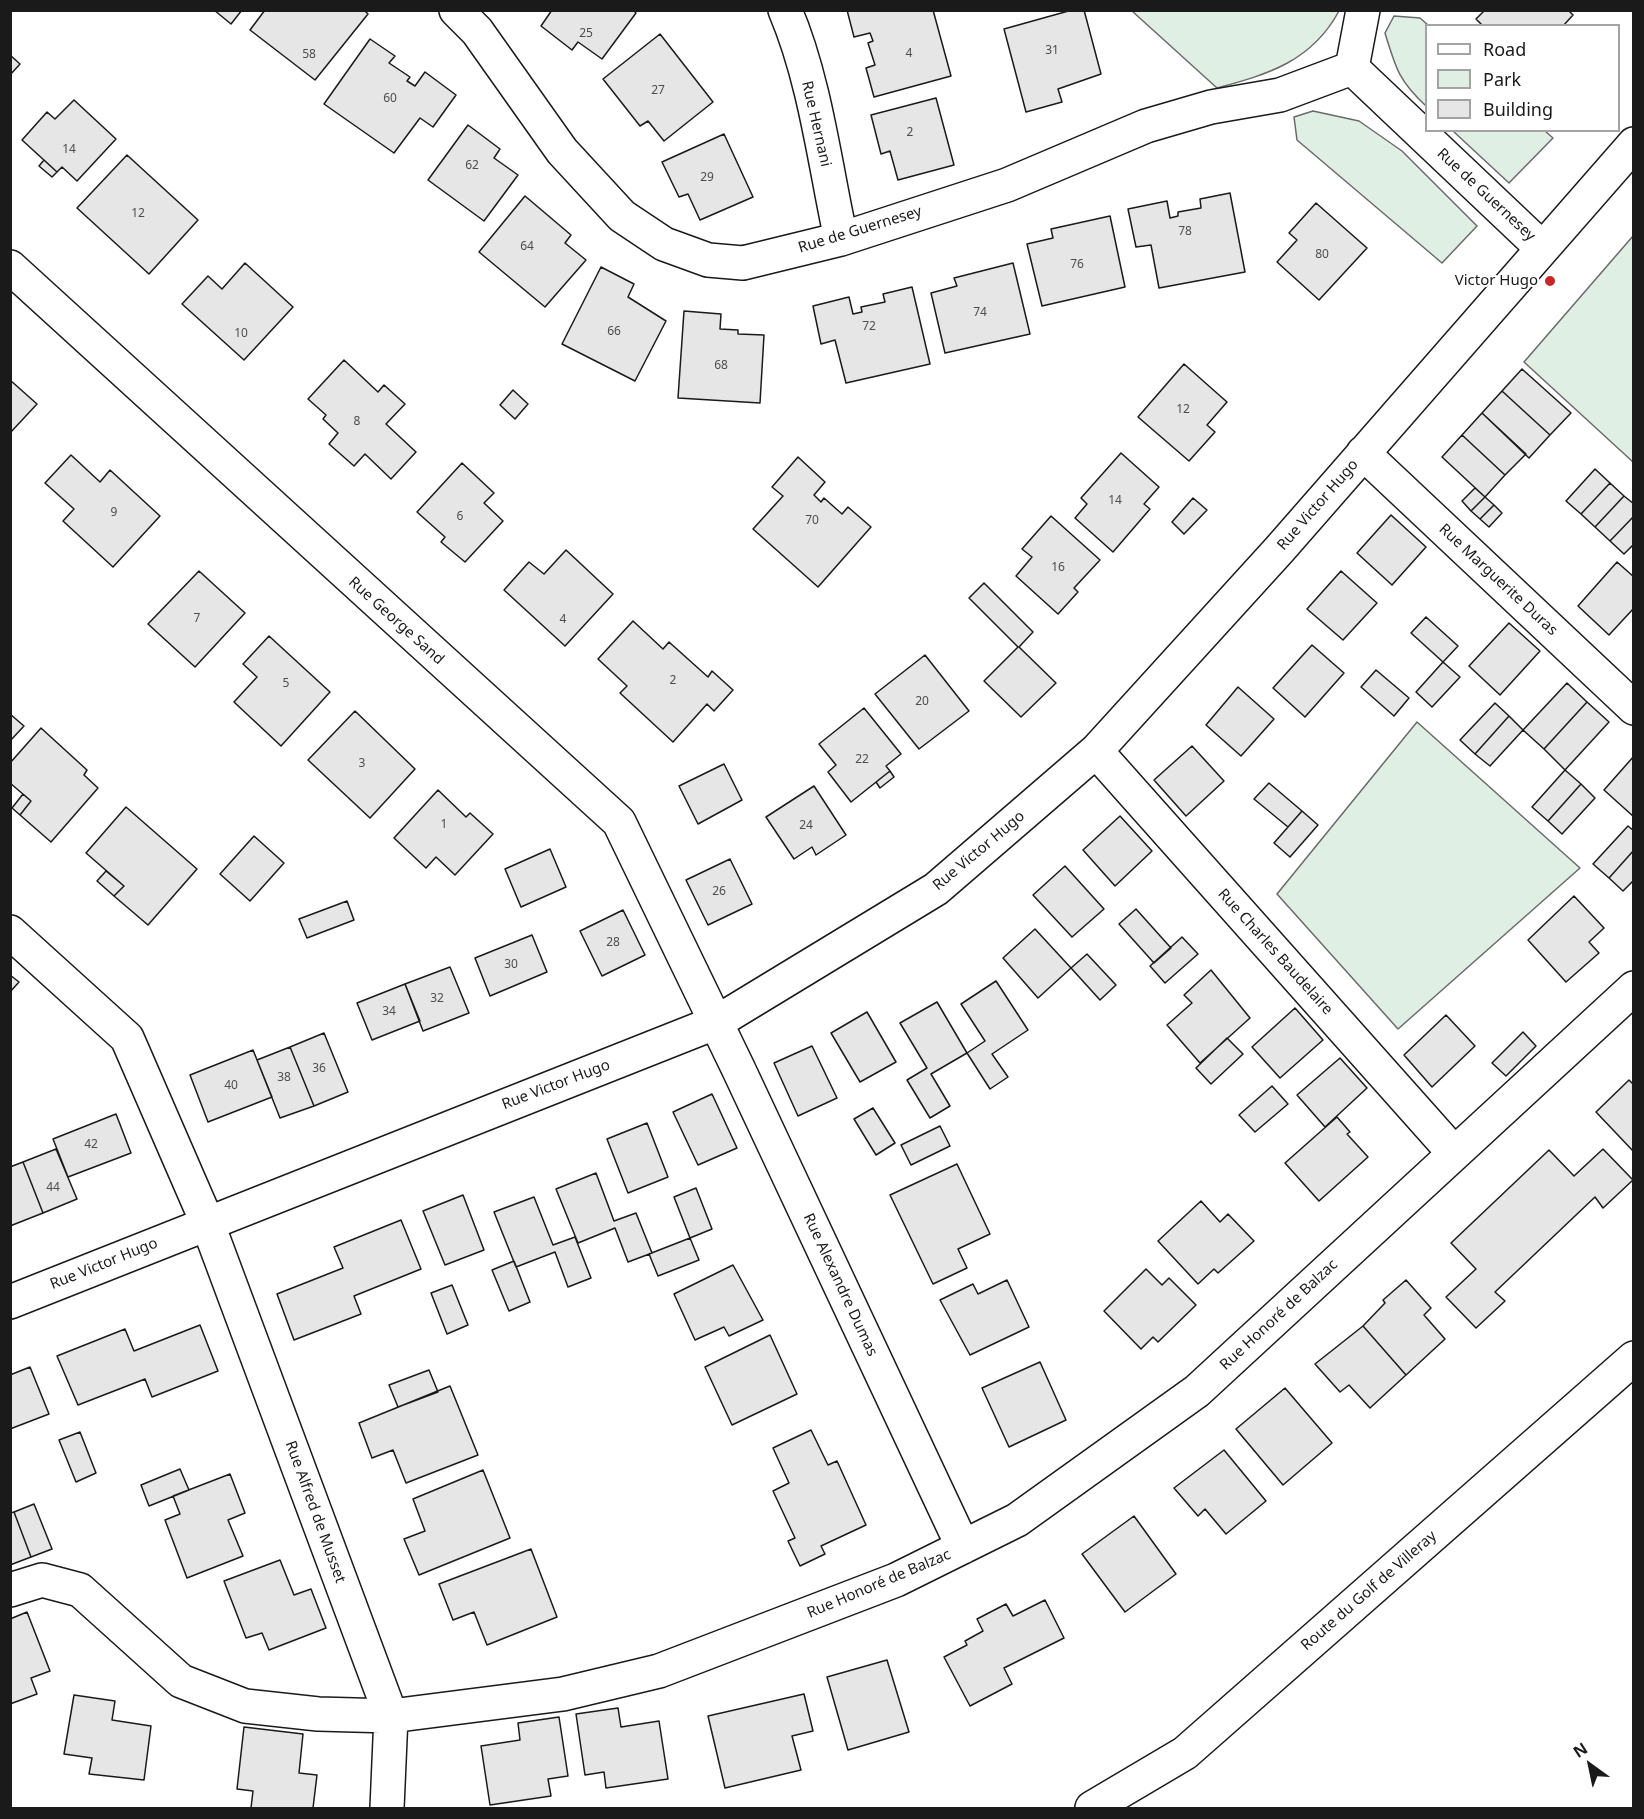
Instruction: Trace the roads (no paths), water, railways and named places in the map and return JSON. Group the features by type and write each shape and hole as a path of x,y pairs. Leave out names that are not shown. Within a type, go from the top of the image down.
{"street":[{"name":"Rue de Guernesey","path":"456,10 477,31 562,151 622,216 664,244 708,261 743,263 841,239 1008,185 1146,126 1211,107 1280,95 1352,68 1542,248"},
{"name":"Rue Hernani","path":"785,10 793,29 814,110 841,239"},
{"path":"1352,68 1363,10"},
{"name":"Rue Victor Hugo","path":"10,1302 207,1222 717,1022 936,889 1096,751 1363,453 1634,144"},
{"name":"Rue George Sand","path":"10,267 619,822 717,1022"},
{"name":"Rue Marguerite Duras","path":"1363,453 1634,708"},
{"name":"Rue Charles Baudelaire","path":"1096,751 1454,1154"},
{"name":"Rue Alfred de Musset","path":"10,932 128,1038 207,1222 391,1716 387,1809"},
{"name":"Rue Honoré de Balzac","path":"10,1590 42,1580 80,1590 181,1681 245,1706 318,1714 391,1716 563,1694 659,1671 896,1580 1017,1520 1192,1395 1634,988"},
{"name":"Rue Alexandre Dumas","path":"717,1022 963,1547"},
{"name":"Route du Golf de Villeray","path":"1092,1809 1185,1753 1634,1358"}],"place":[{"name":"Victor Hugo","path":"1550,281"}]}
